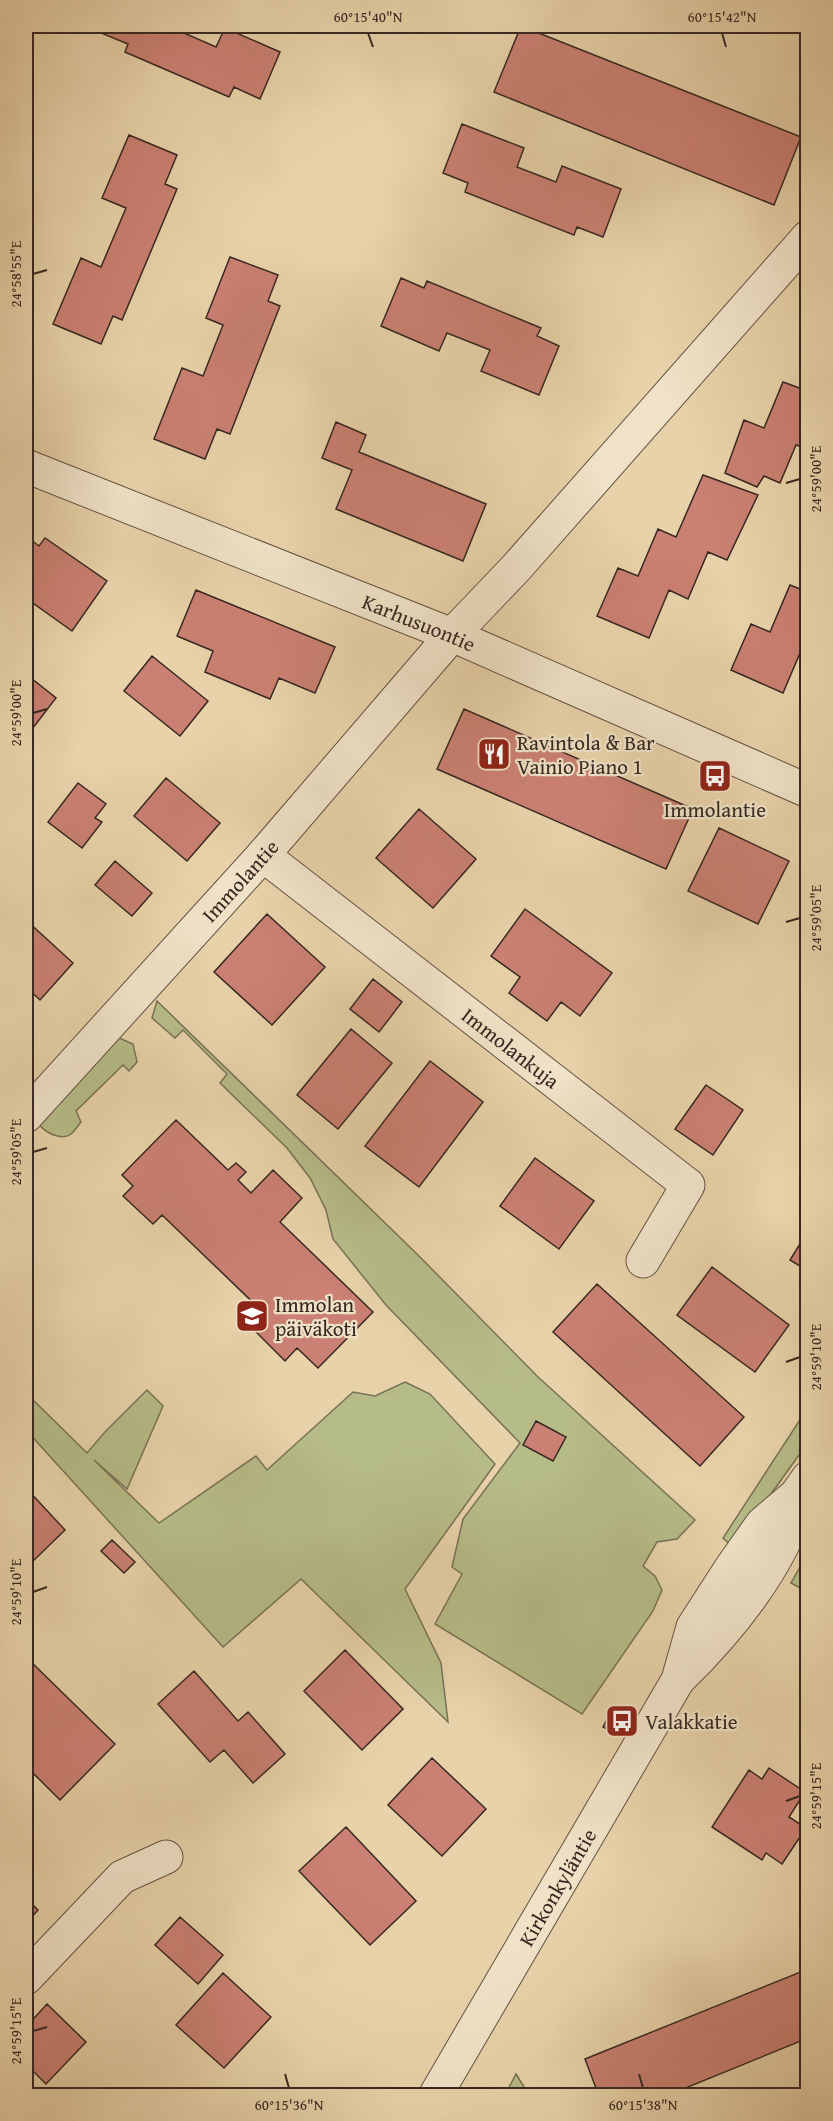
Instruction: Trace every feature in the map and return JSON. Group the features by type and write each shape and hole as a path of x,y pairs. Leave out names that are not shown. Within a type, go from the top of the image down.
{"street":[{"name":"Immolantie","path":"26,1116 262,855 452,635 516,568 807,237"},
{"name":"Karhusuontie","path":"26,466 452,635 807,791"},
{"name":"Immolankuja","path":"262,855 688,1185 643,1262"},
{"name":"Kirkonkyläntie","path":"435,2096 678,1680 716,1643 758,1584 784,1542 802,1486"},
{"path":"26,1978 122,1877 166,1857"}],"green space":[{"path":"157,1001 419,1256 537,1376 695,1520 677,1539 657,1542 643,1566 655,1576 662,1590 653,1611 582,1714 435,1624 462,1574 452,1567 463,1519 520,1443 386,1305 333,1239 326,1210 310,1178 287,1148 220,1083 227,1074 183,1030 175,1038 152,1018"},
{"path":"119,1038 133,1044 137,1062 129,1071 123,1065 76,1111 81,1122 71,1134 63,1137 45,1130 39,1124"},
{"path":"405,1382 430,1394 495,1464 405,1589 441,1663 448,1722 301,1579 223,1647 26,1430 26,1393 87,1453 147,1390 163,1406 127,1489 94,1460 159,1523 256,1456 267,1470 353,1392 375,1396"},
{"path":"807,1409 807,1444 733,1547 723,1538"},
{"path":"807,1555 807,1592 791,1583"},
{"path":"516,2074 529,2095 505,2095"}],"building":[{"path":"105,26 179,26 177,30 216,47 225,28 280,52 260,99 234,87 229,97 125,52 128,44 101,33"},
{"path":"521,26 801,137 774,205 494,92"},
{"path":"462,124 524,148 517,167 556,182 562,166 621,189 603,237 577,227 574,235 465,192 468,183 443,173"},
{"path":"129,135 177,155 165,184 177,189 122,320 113,316 101,344 53,324 81,258 101,267 126,208 102,198"},
{"path":"230,257 278,275 268,301 280,306 230,434 217,429 205,459 154,439 182,368 203,376 223,325 206,318"},
{"path":"401,278 424,288 427,281 541,328 537,336 559,346 539,395 481,371 490,350 447,333 439,351 381,326"},
{"path":"783,382 805,390 808,383 808,449 796,445 780,483 764,476 757,487 725,473 744,420 764,428"},
{"path":"336,422 366,435 359,452 486,504 463,561 336,509 352,470 322,458"},
{"path":"703,475 758,495 727,560 708,552 688,599 669,590 649,638 597,616 618,568 638,576 658,529 676,537"},
{"path":"26,536 39,546 45,538 107,581 72,631 26,598"},
{"path":"790,585 808,592 808,648 803,646 783,693 731,670 751,624 770,632"},
{"path":"196,590 335,647 315,693 279,678 270,699 205,672 213,651 177,636"},
{"path":"152,656 208,701 180,736 124,691"},
{"path":"26,674 56,698 26,737"},
{"path":"464,709 693,809 666,869 437,769"},
{"path":"166,778 220,823 187,861 134,816"},
{"path":"78,783 106,804 95,818 102,822 82,848 48,822"},
{"path":"419,809 476,859 433,908 376,858"},
{"path":"719,828 789,861 758,924 688,891"},
{"path":"115,861 152,893 132,916 95,885"},
{"path":"525,909 612,973 580,1016 561,1002 547,1021 509,993 520,977 491,956"},
{"path":"267,914 325,967 272,1025 214,972"},
{"path":"26,920 73,963 40,1000 26,987"},
{"path":"373,979 402,1002 379,1032 350,1009"},
{"path":"351,1029 392,1063 338,1129 297,1095"},
{"path":"430,1061 483,1102 419,1187 365,1146"},
{"path":"706,1085 743,1110 713,1155 675,1129"},
{"path":"176,1120 228,1170 236,1163 246,1172 238,1180 251,1193 273,1170 302,1198 280,1222 373,1312 318,1368 297,1348 285,1361 253,1329 266,1315 162,1215 153,1224 123,1196 133,1186 122,1175"},
{"path":"808,1153 808,1169 800,1165"},
{"path":"535,1158 594,1201 559,1249 500,1206"},
{"path":"808,1231 808,1271 790,1260"},
{"path":"712,1267 789,1325 755,1372 677,1315"},
{"path":"597,1284 744,1417 700,1466 553,1332"},
{"path":"536,1421 566,1437 553,1461 523,1445"},
{"path":"27,1489 65,1530 31,1563 26,1558"},
{"path":"112,1540 135,1562 124,1573 101,1551"},
{"path":"345,1650 403,1709 362,1750 304,1691"},
{"path":"26,1657 115,1744 60,1800 26,1766"},
{"path":"194,1671 238,1721 248,1712 285,1754 253,1783 224,1750 210,1762 158,1704"},
{"path":"808,1705 808,1718 801,1713"},
{"path":"612,1710 618,1714 609,1730 603,1727"},
{"path":"432,1758 486,1809 442,1856 388,1805"},
{"path":"769,1768 805,1792 789,1817 806,1828 782,1864 766,1853 762,1860 712,1827 749,1770 762,1779"},
{"path":"346,1827 416,1901 370,1945 299,1871"},
{"path":"26,1898 38,1910 26,1923"},
{"path":"180,1917 223,1955 198,1984 155,1945"},
{"path":"808,1969 808,2038 666,2096 599,2096 585,2059"},
{"path":"223,1973 271,2017 224,2068 176,2025"},
{"path":"47,2004 86,2042 46,2084 26,2064 26,2027"}],"place":[{"name":"Ravintola & Bar Vainio Piano 1","path":"494,754"},
{"name":"Immolantie","path":"715,776"},
{"name":"Immolan päiväkoti","path":"252,1316"},
{"name":"Valakkatie","path":"622,1721"}]}
